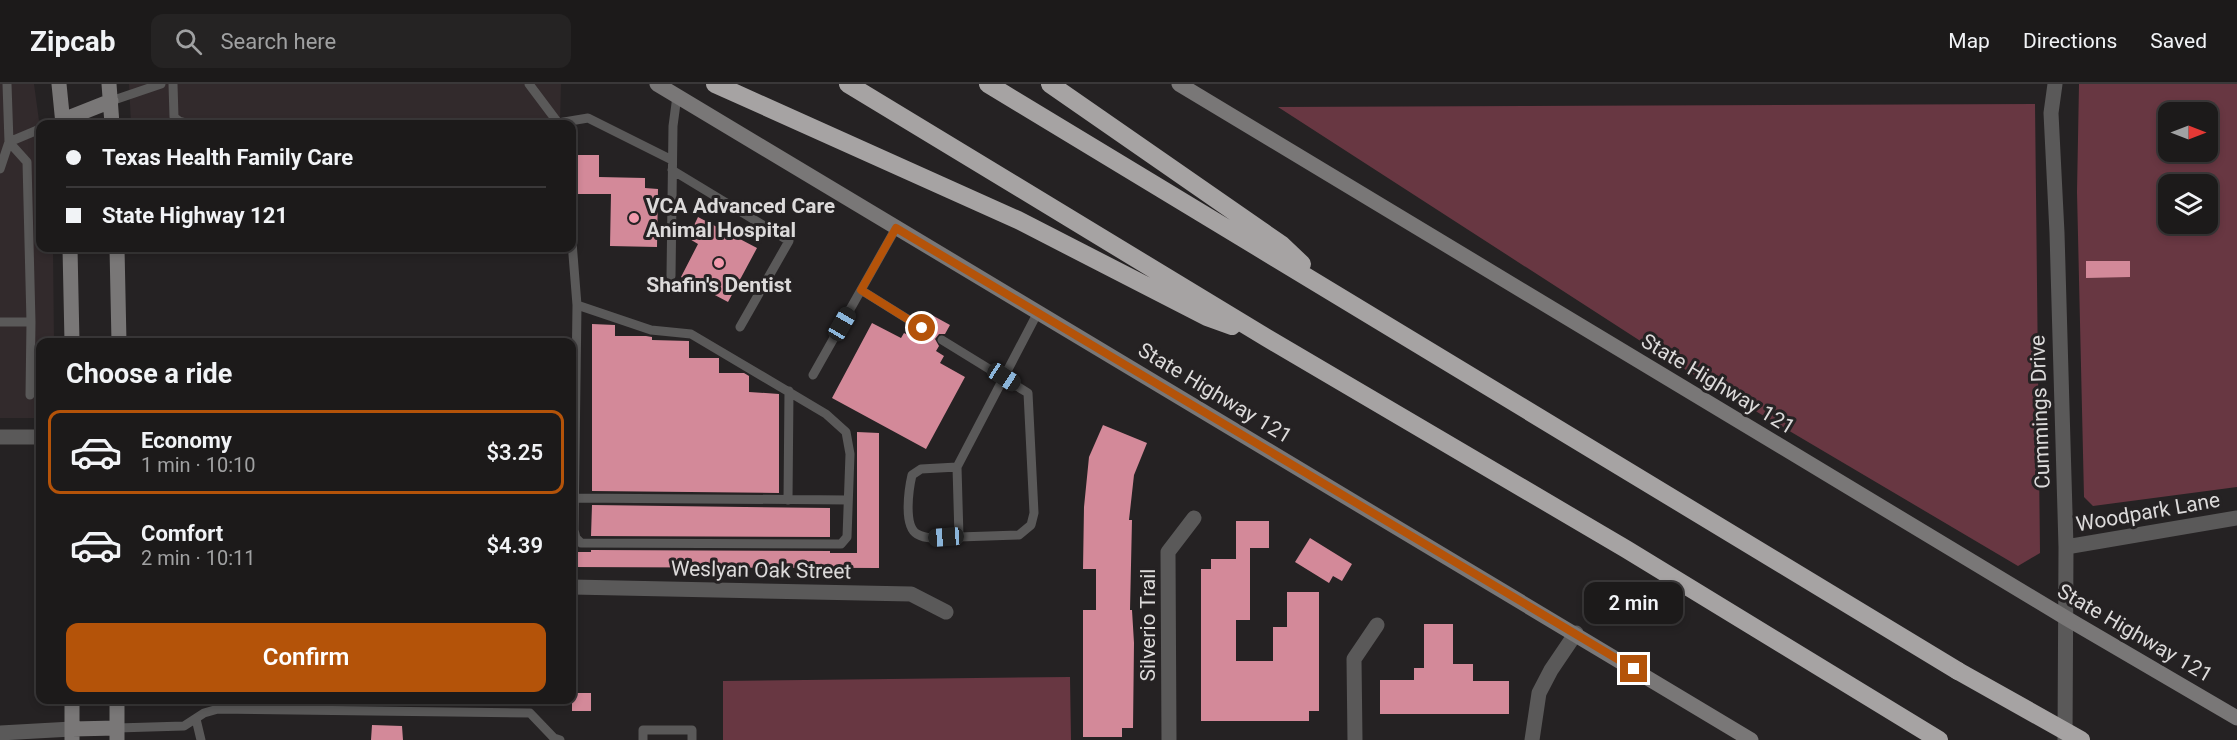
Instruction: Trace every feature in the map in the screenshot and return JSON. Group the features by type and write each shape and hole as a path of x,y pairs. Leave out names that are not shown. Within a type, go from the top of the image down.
{"highway":[{"path":"714,84 1018,220 1207,317 1267,338"},
{"path":"848,84 1267,338 1626,549 1939,740"},
{"path":"988,84 1958,671 2081,740"},
{"path":"1050,84 1282,244 1327,288"}],"main road":[{"path":"59,84 59,120"},
{"path":"109,84 112,120"},
{"name":"State Highway 121","path":"657,84 1751,740"},
{"name":"State Highway 121","path":"1179,84 2066,618 2237,718"},
{"path":"66,120 111,101"},
{"path":"70,252 72,338"},
{"path":"117,252 118,338"},
{"path":"72,704 72,734 117,734 117,704"}],"street":[{"name":"Cummings Drive","path":"2055,84 2051,113 2057,233 2066,547 2066,740"},
{"path":"0,437 36,436"},
{"name":"Silverio Trail","path":"1169,740 1168,552 1194,518"},
{"name":"Woodpark Lane","path":"2066,547 2237,518"},
{"name":"Weslyan Oak Street","path":"576,587 911,594 946,612"},
{"path":"1355,740 1354,659 1377,625"},
{"path":"1532,740 1539,693 1551,670 1576,633"},
{"path":"0,733 72,734"}],"lane":[{"path":"0,169 9,142 7,84"},
{"path":"111,101 161,84"},
{"path":"173,84 174,117 177,120"},
{"path":"529,84 556,120"},
{"path":"671,276 673,126 677,96"},
{"path":"576,120 588,118 672,165 789,241 740,327"},
{"path":"9,142 36,131"},
{"path":"9,142 27,162 31,322 30,395"},
{"path":"813,375 896,228"},
{"path":"573,252 577,305 576,369"},
{"path":"861,290 922,328"},
{"path":"576,538 581,543 841,544 847,537 850,454 846,432 826,414 691,334 651,330 577,305"},
{"path":"959,537 957,467 1038,312"},
{"path":"0,322 31,322"},
{"path":"942,340 1028,393 1034,513 1031,525 1019,535 932,538 916,534 909,526 908,493 912,475 921,469 957,467"},
{"path":"788,500 789,391"},
{"path":"576,498 848,500"},
{"path":"117,734 177,728 210,710 218,709 530,713 554,738 560,740"},
{"path":"196,719 201,740"},
{"path":"643,740 643,730 692,730 692,740"}],"shaded area":[{"path":"0,84 34,84 39,120 36,120 36,252 53,252 54,338 36,338 36,418 0,418"},
{"path":"129,84 561,84 560,120 131,120"},
{"path":"2079,84 2237,84 2237,487 2093,506 2084,497 2077,192"},
{"path":"2035,104 2040,553 2018,566 1676,364 1278,107"},
{"path":"1070,677 1071,740 723,740 723,681"}],"building":[{"name":"VCA Advanced Care Animal Hospital","path":"577,155 599,155 599,177 645,178 645,188 658,189 657,247 610,246 611,194 577,194"},
{"name":"Shafin's Dentist","path":"698,217 757,248 728,302 681,277 698,244 688,238"},
{"path":"2086,261 2130,261 2130,277 2086,278"},
{"path":"930,314 950,325 945,334 939,334 935,339 939,346 936,351 944,356 940,363 965,377 926,449 832,398 872,323 901,338 904,333 916,339 919,334 925,334 928,331 928,325 925,322"},
{"path":"592,324 615,325 615,336 646,336 652,337 652,340 689,341 689,358 719,358 719,373 744,373 749,376 749,392 779,394 779,493 592,491"},
{"path":"1103,425 1147,443 1134,475 1129,520 1132,520 1130,610 1132,610 1134,643 1133,728 1122,728 1122,737 1083,737 1083,610 1096,610 1096,569 1083,569 1084,507 1089,457"},
{"path":"857,432 879,433 879,568 576,567 576,552 591,552 591,550 857,553"},
{"path":"592,505 830,508 830,537 591,536"},
{"path":"1236,521 1269,521 1269,548 1250,548 1250,620 1236,620 1236,661 1273,661 1273,627 1287,627 1287,592 1319,592 1319,711 1309,711 1309,721 1201,721 1201,569 1211,569 1211,559 1236,559"},
{"path":"1310,538 1352,564 1342,581 1333,576 1329,583 1295,562"},
{"path":"1424,624 1453,624 1453,664 1473,664 1473,681 1509,681 1509,714 1380,714 1380,680 1414,680 1414,668 1424,668"},
{"path":"576,693 591,693 591,711 572,711 572,704 576,704"},
{"path":"372,725 402,726 403,740 371,740"}],"place":[{"name":"VCA Advanced Care Animal Hospital","path":"634,218"},
{"name":"Shafin's Dentist","path":"719,263"}],"route":[{"path":"922,328 861,290 896,228 1634,669"}]}
